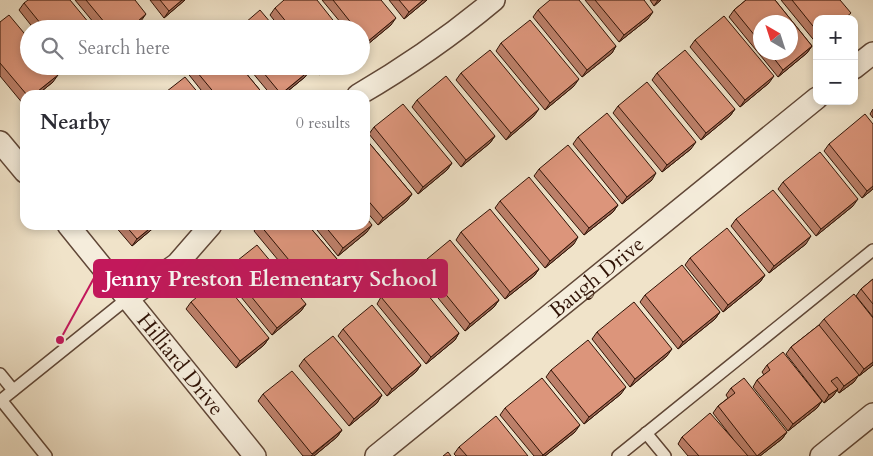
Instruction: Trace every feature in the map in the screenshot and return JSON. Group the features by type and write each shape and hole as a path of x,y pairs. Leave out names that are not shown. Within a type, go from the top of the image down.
{"street":[{"path":"366,90 400,70 461,28 494,0"},
{"path":"858,65 873,53"},
{"name":"Baugh Drive","path":"376,456 813,101"},
{"path":"0,142 20,166"},
{"name":"Hilliard Drive","path":"72,230 254,456"},
{"path":"128,298 177,264 207,230"},
{"path":"821,456 873,414"}],"lane":[{"path":"618,456 873,250"},
{"path":"46,456 1,400 128,298"},
{"path":"0,374 13,390"},
{"path":"646,433 665,456"}],"building":[{"path":"28,0 70,0 87,20 38,20 24,3"},
{"path":"86,0 135,0 146,14 139,20 103,20"},
{"path":"160,0 182,0 169,11"},
{"path":"284,0 317,0 333,20 285,20 275,8"},
{"path":"333,0 381,0 396,18 370,40 370,20 349,20"},
{"path":"399,0 423,0 409,12"},
{"path":"550,0 579,0 616,46 587,70 538,10"},
{"path":"595,0 644,0 653,12 624,35"},
{"path":"746,0 775,0 787,15 753,15 753,33 734,10"},
{"path":"792,0 840,0 851,13 849,15 813,15 813,26"},
{"path":"260,10 268,20 248,20"},
{"path":"9,15 20,28 20,75 58,75 39,90 23,90 0,63 0,22"},
{"path":"724,16 753,51 753,60 761,60 774,76 745,100 695,40"},
{"path":"530,20 579,79 550,103 501,43"},
{"path":"798,29 812,46 798,58"},
{"path":"490,50 539,109 511,133 461,73"},
{"path":"685,50 735,109 706,133 657,73"},
{"path":"775,60 795,60 783,70"},
{"path":"199,75 247,75 260,90 212,90"},
{"path":"265,75 304,75 286,90 278,90"},
{"path":"446,76 495,136 466,160 417,100"},
{"path":"185,77 196,90 168,90"},
{"path":"647,82 696,142 667,165 618,106"},
{"path":"403,104 452,163 423,187 374,127"},
{"path":"607,113 656,173 627,197 578,137"},
{"path":"865,114 873,124 873,186 867,191 829,144"},
{"path":"370,144 412,194 383,218 370,203"},
{"path":"568,145 618,205 589,228 539,169"},
{"path":"820,152 858,199 821,229 783,182"},
{"path":"529,177 578,237 550,261 500,201"},
{"path":"773,190 811,236 774,266 736,219"},
{"path":"490,209 539,269 510,292 461,232"},
{"path":"727,228 765,275 728,305 690,258"},
{"path":"129,230 148,230 137,239"},
{"path":"264,230 312,230 337,259 308,283"},
{"path":"328,230 366,230 343,248"},
{"path":"450,240 499,300 470,324 421,264"},
{"path":"257,245 306,304 277,328 228,268"},
{"path":"682,265 720,312 683,342 645,295"},
{"path":"410,273 459,333 431,357 381,297"},
{"path":"220,278 269,338 240,361 191,302"},
{"path":"873,279 873,304 861,289"},
{"path":"854,294 873,318 873,362 864,369 824,319"},
{"path":"634,302 672,349 635,379 597,332"},
{"path":"372,305 421,365 392,389 343,329"},
{"path":"819,325 859,375 844,386 837,377 831,381 838,389 829,395 791,347"},
{"path":"333,336 382,395 354,419 304,359"},
{"path":"588,340 626,387 589,417 551,370"},
{"path":"783,352 822,401 793,424 757,380 770,370 767,365"},
{"path":"292,371 342,430 312,454 263,394"},
{"path":"542,378 580,425 543,455 505,408"},
{"path":"744,378 787,432 757,456 718,406 735,393 731,388"},
{"path":"710,413 748,456 699,456 682,437"},
{"path":"496,416 528,456 467,456 459,447"},
{"path":"448,452 451,456 443,456"}],"place":[{"name":"Jenny Preston Elementary School","path":"60,340"}]}
